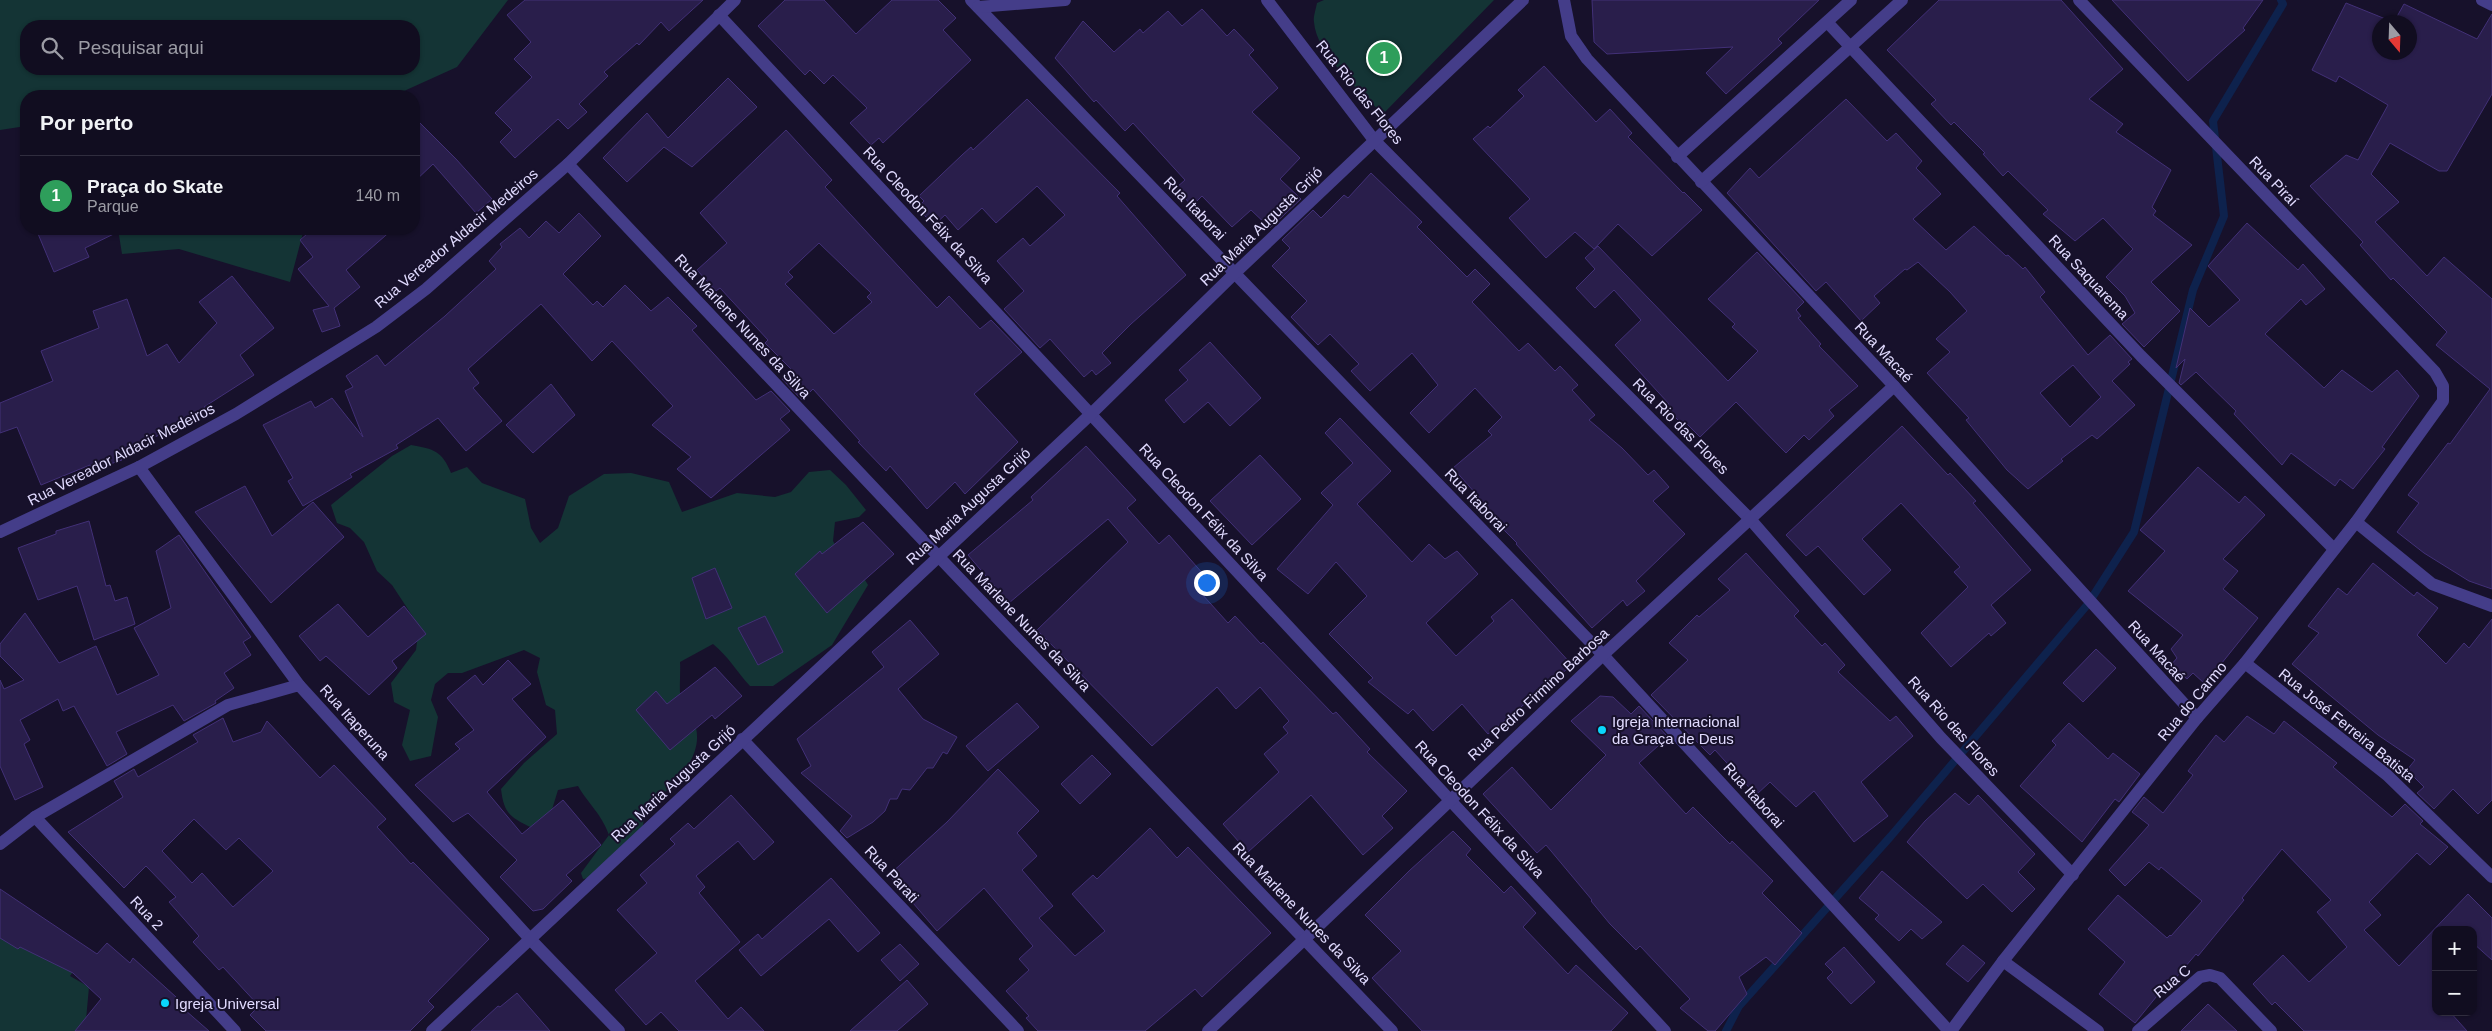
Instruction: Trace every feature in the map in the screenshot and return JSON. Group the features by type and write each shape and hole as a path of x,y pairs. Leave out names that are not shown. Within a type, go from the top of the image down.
{"street":[{"name":"Rua Vereador Aldacir Medeiros","path":"0,532 139,467 236,414 376,327 426,289 568,164 735,0"},
{"path":"974,4 1065,0"},
{"name":"Rua Rio das Flores","path":"1267,0 1374,140 1750,519 1941,738 2072,875"},
{"name":"Rua Maria Augusta Grijó","path":"432,1031 1091,414 1235,273 1523,0"},
{"name":"Rua Macaé","path":"1564,0 1571,36 1587,59 1894,386 2197,718"},
{"path":"1677,157 1851,0"},
{"path":"1701,182 1902,0"},
{"name":"Rua Piraí","path":"2079,0 2435,372 2443,386"},
{"path":"2482,0 2492,5"},
{"name":"Rua Itaborai","path":"974,4 1602,654 1854,930 1950,1031"},
{"name":"Rua Cleodon Félix da Silva","path":"719,15 1665,1031"},
{"name":"Rua Saquarema","path":"1827,22 2141,356 2333,548"},
{"name":"Rua Marlene Nunes da Silva","path":"568,164 938,556 1392,1031"},
{"name":"Rua Pedro Firmino Barbosa","path":"1208,1031 1602,654 1894,386"},
{"name":"Rua do Carmo","path":"1950,1031 2003,961 2197,718 2245,663 2333,548 2356,522 2443,401 2443,386"},
{"path":"139,467 299,685"},
{"path":"2356,522 2432,584 2459,596 2492,606"},
{"name":"Rua José Ferreira Batista","path":"2245,663 2387,775 2492,878"},
{"name":"Rua Itaperuna","path":"0,844 35,818 228,705 299,685 531,940 618,1031"},
{"name":"Rua Parati","path":"742,739 1018,1031"},
{"name":"Rua 2","path":"35,818 235,1031"},
{"path":"2003,961 2098,1031"},
{"name":"Rua C","path":"2138,1031 2200,977 2210,975 2220,978 2271,1031"}],"green space":[{"path":"0,0 508,0 457,67 406,90 20,90 20,127 0,130"},
{"path":"1324,0 1494,0 1383,114 1341,72 1323,47 1317,34 1314,15 1317,3"},
{"path":"119,235 302,235 290,282 179,249 122,254"},
{"path":"411,445 436,452 444,460 451,473 467,467 482,483 525,499 531,528 540,543 558,528 569,496 604,474 631,473 669,482 682,512 737,493 775,497 791,492 809,472 830,470 846,485 866,510 859,517 835,522 833,541 842,557 859,570 868,585 832,645 773,686 750,686 713,644 680,662 682,705 696,728 697,741 694,753 681,775 644,811 643,827 589,878 583,879 581,873 609,835 599,815 578,786 558,790 550,816 532,828 509,814 502,797 501,789 524,763 557,734 555,710 546,705 537,672 540,658 524,650 462,673 448,673 435,684 431,700 438,717 431,756 410,761 402,745 410,710 394,702 391,683 416,650 419,626 392,585 377,571 364,542 350,528 337,523 331,505 392,456"},
{"path":"0,937 84,956 70,976 89,987 85,1031 0,1031"}],"building":[{"path":"525,0 703,0 669,31 661,22 639,45 637,43 604,72 608,76 579,104 587,112 568,129 558,119 515,158 500,142 512,130 495,113 532,77 514,59 531,42 507,15"},
{"path":"785,0 824,0 856,34 892,0 938,0 956,18 943,30 971,60 883,143 879,138 871,145 850,123 867,108 833,75 824,84 810,70 805,75 758,26"},
{"path":"1592,0 1819,0 1778,39 1782,43 1726,94 1706,73 1733,47 1607,54 1594,42"},
{"path":"1939,0 2061,0 2123,69 2089,99 2123,124 2116,132 2171,170 2152,207 2156,211 2153,215 2192,245 2151,282 2180,311 2144,347 2122,324 2135,313 2125,296 2106,277 2133,249 2103,218 2075,241 2043,214 2048,210 2008,171 2003,176 1983,154 1985,153 1954,122 1951,125 1931,104 1936,100 1887,50"},
{"path":"2112,0 2263,0 2243,28 2245,30 2188,81"},
{"path":"2346,3 2376,15 2372,15 2372,60 2417,60 2417,15 2398,15 2404,4 2477,39 2492,14 2492,94 2447,171 2439,171 2390,143 2371,174 2399,202 2375,222 2427,276 2444,257 2492,299 2492,589 2469,581 2424,553 2397,532 2419,503 2408,495 2448,443 2450,444 2490,389 2436,345 2447,332 2393,278 2391,280 2360,245 2363,242 2310,186 2346,155 2358,160 2388,105 2339,76 2336,82 2312,70"},
{"path":"1202,9 1227,36 1234,29 1254,50 1249,55 1278,88 1252,112 1300,158 1280,179 1301,199 1270,228 1251,210 1232,227 1202,196 1192,206 1176,188 1185,180 1133,123 1125,131 1096,100 1094,102 1055,58 1083,21 1114,52 1140,29 1143,33 1168,11 1182,26"},
{"path":"1544,66 1596,122 1610,109 1632,133 1628,137 1702,210 1652,256 1618,224 1594,249 1575,232 1546,258 1509,218 1530,199 1473,139 1488,126 1490,128 1524,96 1518,90"},
{"path":"728,78 757,107 692,167 664,147 627,182 603,158 647,113 668,138"},
{"path":"1027,99 1120,193 1117,196 1186,275 1131,324 1102,353 1111,363 1096,375 1092,370 1084,377 1050,339 1040,348 1004,309 1024,291 997,261 1023,238 1030,246 1065,215 1037,186 996,223 982,208 958,230 945,215 934,225 917,208 924,201 919,196 971,147 973,150"},
{"path":"1846,99 1887,141 1896,133 1922,161 1916,168 1941,194 1913,219 1946,250 1974,226 2006,256 2008,255 2023,269 2025,267 2045,292 2040,297 2088,355 2110,335 2132,359 2128,362 2130,364 2112,381 2135,405 2097,439 2092,435 2061,459 2063,461 2028,489 2007,470 1966,420 1969,418 1927,373 1950,352 1936,339 1967,311 1918,262 1907,270 1905,269 1874,296 1880,303 1861,321 1826,282 1816,291 1727,193 1750,168 1759,178","holes":["2073,365 2101,397 2070,427 2040,393"]},
{"path":"420,123 492,199 476,213 433,164 420,176"},
{"path":"786,130 832,180 825,187 937,308 949,296 980,329 991,320 1022,352 974,394 1018,442 965,494 955,482 927,509 890,466 886,471 858,442 860,441 813,389 802,400 782,379 792,370 765,343 768,340 720,288 716,291 697,270 727,243 700,213","holes":["819,243 871,293 867,297 872,302 834,334 785,284 793,277 788,272"]},
{"path":"1371,173 1422,222 1417,227 1467,277 1475,269 1490,284 1472,302 1519,351 1528,343 1555,371 1560,366 1578,385 1572,390 1595,415 1589,420 1622,448 1648,475 1654,470 1669,487 1653,501 1685,534 1636,581 1645,591 1627,606 1623,600 1592,628 1517,543 1481,507 1484,503 1453,468 1492,435 1488,431 1502,417 1475,388 1429,433 1410,413 1438,385 1412,353 1370,391 1351,371 1359,364 1330,334 1318,345 1291,317 1307,301 1272,266 1290,248 1282,240 1313,210 1321,218 1344,195 1348,198"},
{"path":"579,213 601,236 563,274 593,305 597,301 603,307 625,285 651,311 668,297 697,326 692,330 756,400 771,391 790,411 780,419 790,430 711,498 677,469 691,457 652,425 673,406 612,341 592,361 541,304 468,369 479,383 473,388 502,421 466,451 438,418 396,445 398,448 350,474 352,477 303,506 288,481 293,478 263,425 311,401 315,408 332,398 363,437 345,391 353,387 346,376 377,355 385,366 445,316 496,269 489,261 502,247 500,244 520,228 529,238 546,221 559,233"},
{"path":"2247,223 2298,270 2303,264 2325,289 2306,305 2301,299 2265,334 2324,388 2342,370 2372,392 2397,370 2419,396 2382,447 2385,449 2353,489 2340,479 2335,486 2291,453 2282,465 2234,414 2236,411 2196,372 2181,385 2179,383 2185,359 2176,368 2190,308 2209,327 2240,300 2208,266"},
{"path":"39,235 112,235 85,248 89,257 54,272"},
{"path":"306,235 386,235 346,270 360,287 334,308 340,326 322,332 313,310 329,306 298,269 313,257 300,240"},
{"path":"1598,246 1728,381 1758,351 1732,327 1735,324 1708,299 1757,252 1804,302 1796,310 1801,316 1798,318 1821,344 1819,346 1858,386 1829,410 1834,416 1809,440 1804,435 1786,453 1736,402 1700,437 1684,421 1681,423 1666,408 1669,404 1615,345 1641,320 1614,290 1595,308 1576,288 1595,269 1585,258"},
{"path":"232,276 274,328 240,355 254,375 204,407 206,410 165,433 119,450 122,460 92,470 90,465 41,485 17,427 0,433 0,403 53,381 41,351 99,328 93,311 127,299 147,356 167,344 179,363 217,323 199,302"},
{"path":"1210,342 1261,398 1230,426 1208,402 1184,423 1165,400 1188,380 1179,370"},
{"path":"551,384 575,415 533,453 506,425"},
{"path":"1340,418 1391,471 1357,504 1412,562 1429,544 1445,559 1457,551 1478,574 1426,623 1456,656 1494,621 1491,617 1512,599 1572,665 1488,734 1462,704 1433,731 1413,709 1408,714 1368,682 1373,678 1329,634 1367,596 1336,562 1308,594 1277,569 1333,505 1321,493 1353,463 1325,433"},
{"path":"1902,426 1948,475 1950,473 1976,501 1973,503 2031,570 1991,605 2006,623 1991,636 1989,633 1951,667 1921,633 1968,587 1954,572 1960,567 1901,503 1862,539 1891,570 1864,595 1818,546 1806,556 1786,535"},
{"path":"1086,446 1136,500 1127,508 1159,544 1169,535 1211,583 1201,593 1228,623 1235,616 1261,644 1263,642 1333,714 1336,712 1370,749 1367,752 1407,791 1382,816 1393,828 1363,855 1311,795 1248,852 1223,824 1279,772 1264,754 1288,733 1283,727 1289,721 1260,687 1236,709 1217,687 1152,746 1037,630 1128,542 1108,519 1009,603 968,555 1033,500 1031,497"},
{"path":"1260,455 1301,499 1252,545 1210,501"},
{"path":"2198,467 2239,503 2245,496 2265,515 2223,559 2238,571 2223,589 2258,618 2205,684 2193,673 2187,679 2171,665 2177,658 2171,649 2183,635 2128,591 2165,551 2140,530"},
{"path":"245,486 272,536 313,502 344,537 271,603 195,512"},
{"path":"89,521 106,586 110,585 115,601 127,597 135,624 94,640 77,586 38,600 18,548 56,534 56,531"},
{"path":"863,522 894,554 827,613 795,574 820,551 822,554"},
{"path":"179,535 251,637 243,642 251,655 224,673 234,688 215,701 216,703 184,721 173,705 116,732 127,754 107,766 74,706 63,711 58,699 20,720 30,740 24,744 43,787 15,800 0,766 0,680 4,689 24,680 0,656 0,644 25,613 59,663 96,646 117,695 159,675 134,628 171,608 156,551"},
{"path":"1746,553 1799,611 1794,616 1822,646 1825,643 1845,665 1838,672 1890,721 1896,716 1913,736 1861,782 1888,816 1854,842 1814,791 1796,807 1770,782 1756,795 1715,750 1710,755 1651,695 1688,660 1669,643 1697,615 1699,617 1730,590 1718,579"},
{"path":"2373,563 2414,596 2417,592 2438,608 2417,635 2446,664 2464,643 2469,648 2492,619 2492,800 2478,814 2453,789 2434,809 2417,793 2424,787 2407,770 2415,760 2378,735 2292,664 2319,633 2308,626 2338,588 2347,595"},
{"path":"715,568 732,608 706,619 692,578"},
{"path":"338,604 368,637 404,606 426,634 392,661 397,668 369,695 326,656 320,661 299,636"},
{"path":"765,616 783,652 758,665 738,628"},
{"path":"910,620 939,654 898,689 923,719 957,737 947,754 943,752 933,768 927,768 910,790 902,789 897,799 890,799 885,811 873,822 847,838 840,831 852,816 801,773 811,766 797,739 884,667 872,652"},
{"path":"2096,649 2116,668 2083,702 2063,683"},
{"path":"508,660 531,684 512,699 546,737 487,792 522,834 563,800 601,845 566,875 572,881 543,909 533,911 500,877 517,860 468,813 453,822 415,785 460,749 455,744 474,730 447,698 475,675 483,685"},
{"path":"715,667 742,696 715,719 712,715 670,750 636,710 656,691 667,704"},
{"path":"1600,696 1613,697 1631,714 1639,706 1668,737 1639,763 1686,814 1693,807 1730,844 1732,841 1773,881 1762,893 1802,933 1775,965 1766,957 1739,977 1747,994 1715,1031 1708,1031 1680,1008 1690,999 1640,946 1636,950 1610,924 1546,845 1537,853 1483,794 1512,767 1551,810 1606,755 1571,721"},
{"path":"1017,703 1039,727 988,771 966,746"},
{"path":"2247,716 2274,734 2284,721 2337,763 2333,767 2392,817 2405,804 2423,821 2420,824 2448,847 2430,865 2417,853 2369,902 2381,915 2364,930 2399,966 2432,932 2432,1016 2454,1016 2467,1031 2304,1031 2275,1002 2272,1005 2253,984 2283,955 2309,982 2347,947 2317,912 2331,900 2282,849 2242,898 2244,900 2198,956 2196,954 2163,993 2161,991 2135,1023 2099,994 2125,962 2088,929 2118,895 2167,938 2171,936 2202,901 2161,867 2159,870 2149,862 2125,886 2109,870 2149,825 2132,812 2144,797 2163,813 2193,775 2188,771 2216,735 2224,742"},
{"path":"223,718 233,742 261,732 267,721 320,778 334,765 386,819 377,827 411,864 413,862 489,939 428,1001 434,1007 410,1031 266,1031 250,1015 259,1006 223,967 219,970 193,942 199,936 169,902 176,897 146,866 124,888 68,832 123,797 114,781 134,769 138,777 198,742 193,735","holes":["194,819 226,850 239,838 273,871 233,907 202,873 192,883 162,851"]},
{"path":"2069,723 2108,759 2113,753 2140,774 2119,802 2115,799 2082,842 2020,786 2056,745 2052,741"},
{"path":"1092,755 1111,774 1080,804 1061,784"},
{"path":"998,769 1039,811 1017,833 1037,856 1022,870 1053,906 1039,918 1075,956 1105,931 1072,894 1093,875 1097,879 1150,828 1177,858 1188,847 1271,933 1202,997 1195,989 1145,1031 1038,1031 1026,1018 1029,1016 1006,991 1029,970 1019,959 1033,946 984,888 937,931 889,875 947,822"},
{"path":"1955,793 1969,805 1978,795 2035,854 2018,872 2035,889 2012,912 1983,884 1967,899 1907,842 1925,821"},
{"path":"731,795 774,842 754,860 738,841 696,876 705,887 699,893 740,942 695,981 728,1019 741,1007 764,1031 679,1031 661,1012 646,1025 615,990 657,953 617,910 647,883 640,875 675,844 670,839 688,823 694,829"},
{"path":"1453,831 1471,849 1466,855 1504,893 1511,886 1536,913 1523,927 1568,974 1576,965 1628,1013 1611,1031 1422,1031 1372,978 1401,951 1365,915"},
{"path":"1882,871 1942,922 1922,939 1911,929 1899,941 1875,919 1879,915 1859,898"},
{"path":"831,878 880,933 858,952 829,919 761,976 739,950 758,934 762,939"},
{"path":"0,889 97,954 107,943 130,963 133,958 187,1007 185,1010 209,1031 75,1031 101,999 73,973 20,947 18,949 0,938"},
{"path":"2468,894 2492,918 2492,960 2477,947 2477,926 2437,926"},
{"path":"900,944 919,964 900,981 881,960"},
{"path":"1963,945 1985,963 1968,982 1946,964"},
{"path":"1844,947 1875,982 1851,1004 1827,978 1833,972 1825,964"},
{"path":"907,980 928,1004 897,1031 850,1031"},
{"path":"517,993 550,1031 471,1031 498,1006 500,1007"},
{"path":"2208,1004 2237,1031 2181,1031"}],"waterway":[{"path":"1726,1031 1739,1006 1891,836 2088,604 2134,532 2193,290 2224,216 2213,121 2283,4 2281,0"}],"place":[{"name":"Praça do Skate","path":"1384,58"},
{"name":"Igreja Internacional da Graça de Deus","path":"1602,730"},
{"name":"Igreja Universal","path":"165,1003"}]}
